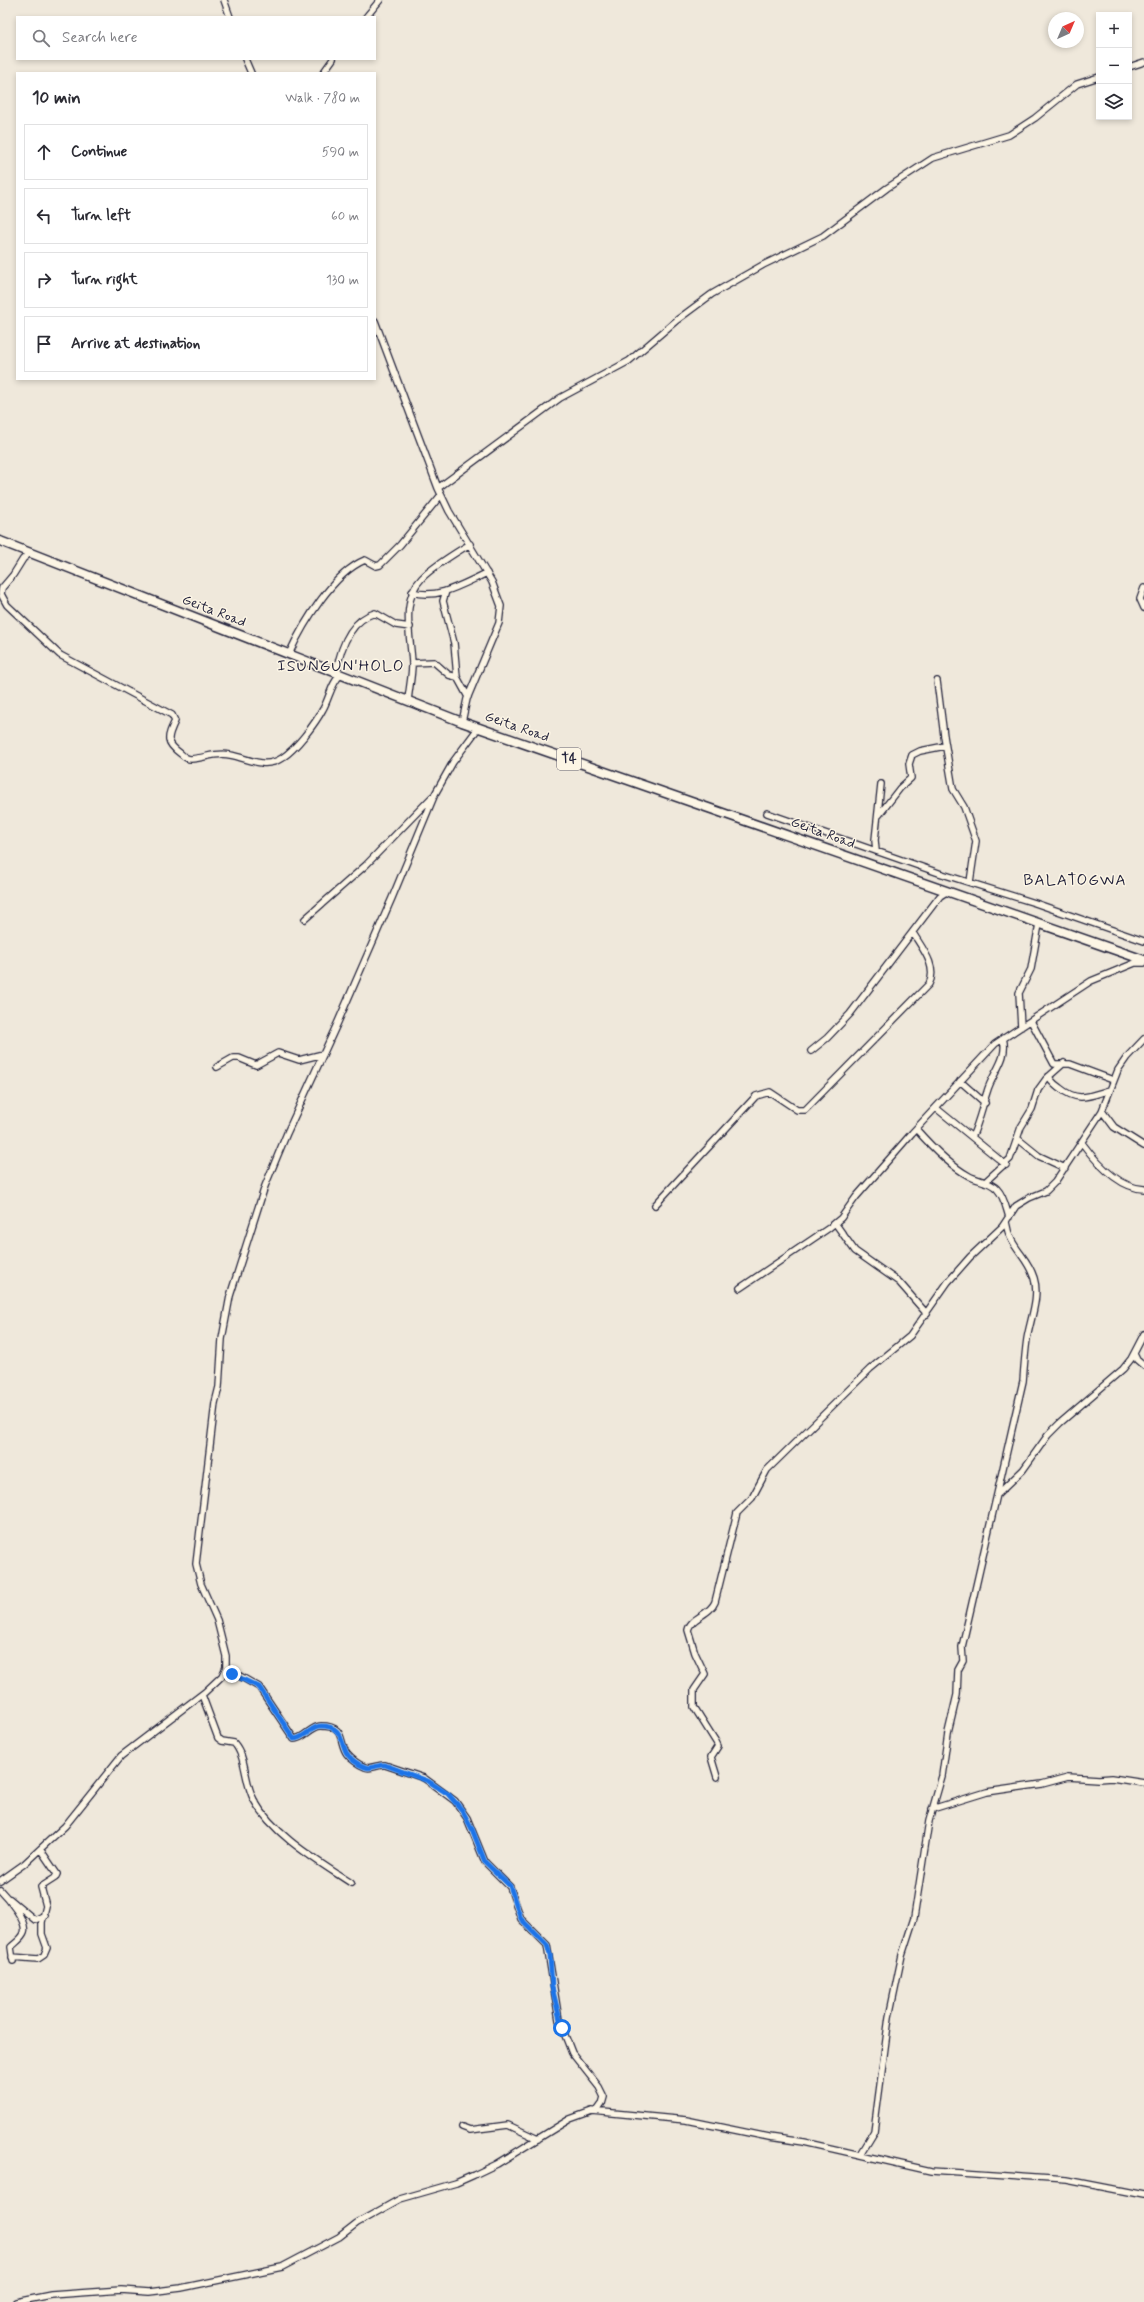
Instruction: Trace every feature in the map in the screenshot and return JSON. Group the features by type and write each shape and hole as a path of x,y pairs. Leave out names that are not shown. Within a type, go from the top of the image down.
{"highway":[{"name":"Geita Road","path":"0,541 462,722 948,890 1144,960"}],"street":[{"path":"224,0 230,16"},
{"path":"367,16 380,0"},
{"path":"245,60 251,72"},
{"path":"324,72 332,60"},
{"path":"1132,66 1144,62"},
{"path":"438,488 560,398 629,361 677,320 712,294 763,265 823,236 874,197 933,158 1009,135 1035,118 1077,84 1096,78"},
{"path":"376,324 441,495 487,573 500,599 501,615 468,697 462,722"},
{"path":"289,654 305,624 338,578 364,560 376,566 380,565 400,545 441,495"},
{"path":"408,701 412,663 409,604 412,592 422,578 470,544"},
{"path":"30,553 23,559 13,575 1,588 1,594 7,605 53,651 172,715 175,721 168,737 170,745 190,759 210,754 224,754 250,762 270,763 283,758 314,723 326,704 339,674 339,655 348,636 370,615 375,613 396,625 410,628"},
{"path":"412,592 423,595 446,591 487,573"},
{"path":"1144,588 1140,599 1144,608"},
{"path":"446,591 443,601 454,643 457,677 468,697"},
{"path":"412,663 434,662 450,675 457,677"},
{"path":"938,681 945,746 953,789 967,813 976,841 970,882"},
{"path":"0,1881 40,1849 73,1818 121,1756 202,1694 225,1670 226,1656 217,1620 201,1584 196,1564 215,1403 219,1387 222,1339 230,1296 265,1186 287,1133 405,869 435,794 454,762 479,727"},
{"path":"879,815 900,788 911,778 909,764 912,756 920,751 945,746"},
{"path":"876,851 875,840 879,815 881,784"},
{"path":"305,919 366,865 435,794"},
{"path":"767,813 1144,941"},
{"path":"811,1051 827,1038 850,1014 940,896 948,890"},
{"path":"1021,1027 1019,993 1031,969 1039,924 1041,924"},
{"path":"655,1205 756,1096 770,1092 797,1110 805,1110 929,984 933,973 931,965 913,933"},
{"path":"740,1288 836,1223 916,1129 983,1056 1003,1038 1091,981 1134,963 1144,963"},
{"path":"1031,1021 1054,1064 1064,1063 1113,1080"},
{"path":"972,1137 985,1103 987,1090 1002,1059 1004,1048 1003,1038"},
{"path":"717,1777 712,1757 718,1746 694,1707 694,1690 705,1674 695,1653 688,1630 691,1624 708,1612 715,1602 737,1513 752,1498 760,1479 774,1461 870,1369 910,1336 957,1272 1008,1219 1020,1202 1050,1188 1082,1143 1102,1111 1113,1080 1126,1057 1144,1039"},
{"path":"217,1067 233,1058 239,1058 256,1065 278,1053 298,1060 323,1054"},
{"path":"985,1182 1006,1165 1010,1159 1021,1127 1032,1109 1038,1090 1049,1076 1064,1063"},
{"path":"1049,1076 1053,1083 1065,1093 1075,1097 1086,1097 1110,1090"},
{"path":"960,1081 985,1103"},
{"path":"936,1108 1006,1165"},
{"path":"1102,1111 1114,1127 1144,1146"},
{"path":"860,2154 874,2131 889,2017 902,1955 914,1918 932,1809 942,1776 948,1733 956,1699 958,1670 962,1661 962,1647 1023,1381 1027,1338 1036,1289 1030,1269 1009,1237 1008,1219 998,1190 992,1184 959,1169 936,1150 916,1129"},
{"path":"1018,1139 1039,1156 1065,1168"},
{"path":"1082,1143 1102,1167 1127,1186 1144,1189"},
{"path":"836,1223 855,1251 899,1282 927,1314"},
{"path":"997,1495 1023,1470 1048,1435 1123,1369 1134,1354 1144,1334"},
{"path":"1134,1354 1137,1360 1144,1366"},
{"path":"225,1670 238,1675 259,1687 294,1739 318,1726 332,1728 341,1734 348,1756 362,1766 368,1768 381,1764 418,1775 454,1801 467,1818 485,1862 510,1886 521,1919 547,1945 559,2020 572,2053 602,2093 602,2104 597,2111"},
{"path":"202,1694 218,1738 222,1741 234,1743 241,1754 247,1784 264,1816 301,1848 351,1883"},
{"path":"932,1809 987,1792 1042,1784 1068,1777 1099,1780 1112,1778 1144,1783"},
{"path":"1,1892 17,1912 24,1928 23,1935 11,1947 12,1959 38,1959 44,1955 47,1948 42,1934 42,1922 45,1915 46,1902 41,1887 55,1878 57,1874 40,1849"},
{"path":"1,1892 35,1920 45,1915"},
{"path":"16,2302 63,2294 121,2290 149,2292 181,2288 282,2267 339,2237 357,2223 400,2199 456,2183 497,2164 570,2119 583,2113 597,2111 680,2119 860,2154 889,2163 932,2171 1063,2180 1144,2195"},
{"path":"462,2128 470,2130 508,2125 538,2139"}],"district":[{"name":"ISUNGUN'HOLO","path":"341,666"},
{"name":"BALATOGWA","path":"1075,880"}],"route":[{"path":"232,1674 238,1675 256,1685 264,1692 272,1706 279,1714 291,1737 294,1739 298,1739 318,1726 332,1728 339,1731 341,1734 345,1751 348,1756 362,1766 368,1768 381,1764 418,1775 448,1794 467,1818 485,1862 510,1886 516,1910 521,1919 547,1945 550,1955 552,1987 557,2015 562,2028"}]}
